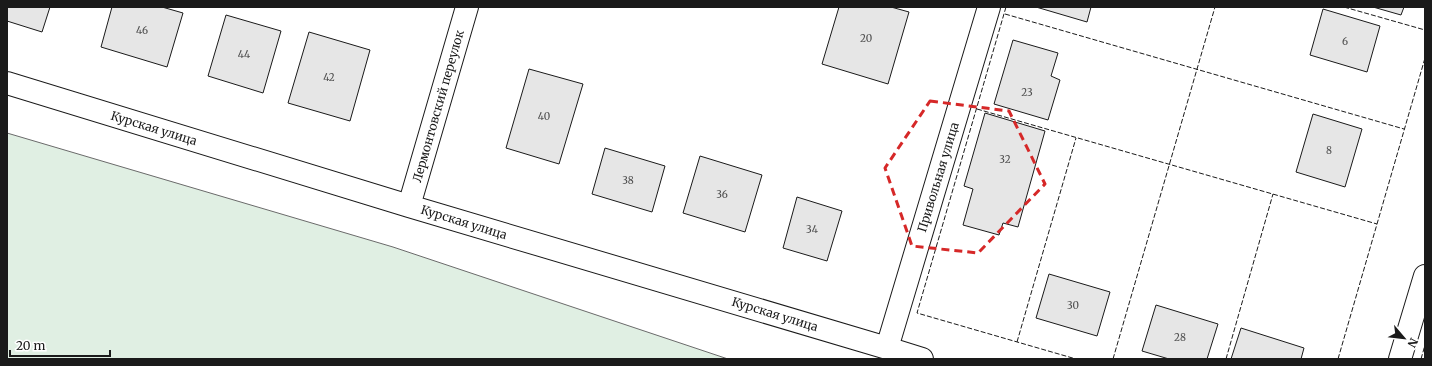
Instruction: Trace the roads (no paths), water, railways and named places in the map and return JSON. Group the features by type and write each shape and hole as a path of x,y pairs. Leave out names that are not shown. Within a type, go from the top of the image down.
{"street":[{"name":"Лермонтовский переулок","path":"408,206 467,7"},
{"name":"Привольная улица","path":"887,348 989,7"},
{"name":"Курская улица","path":"7,83 408,206 922,359"},
{"path":"1400,359 1425,276"}]}
